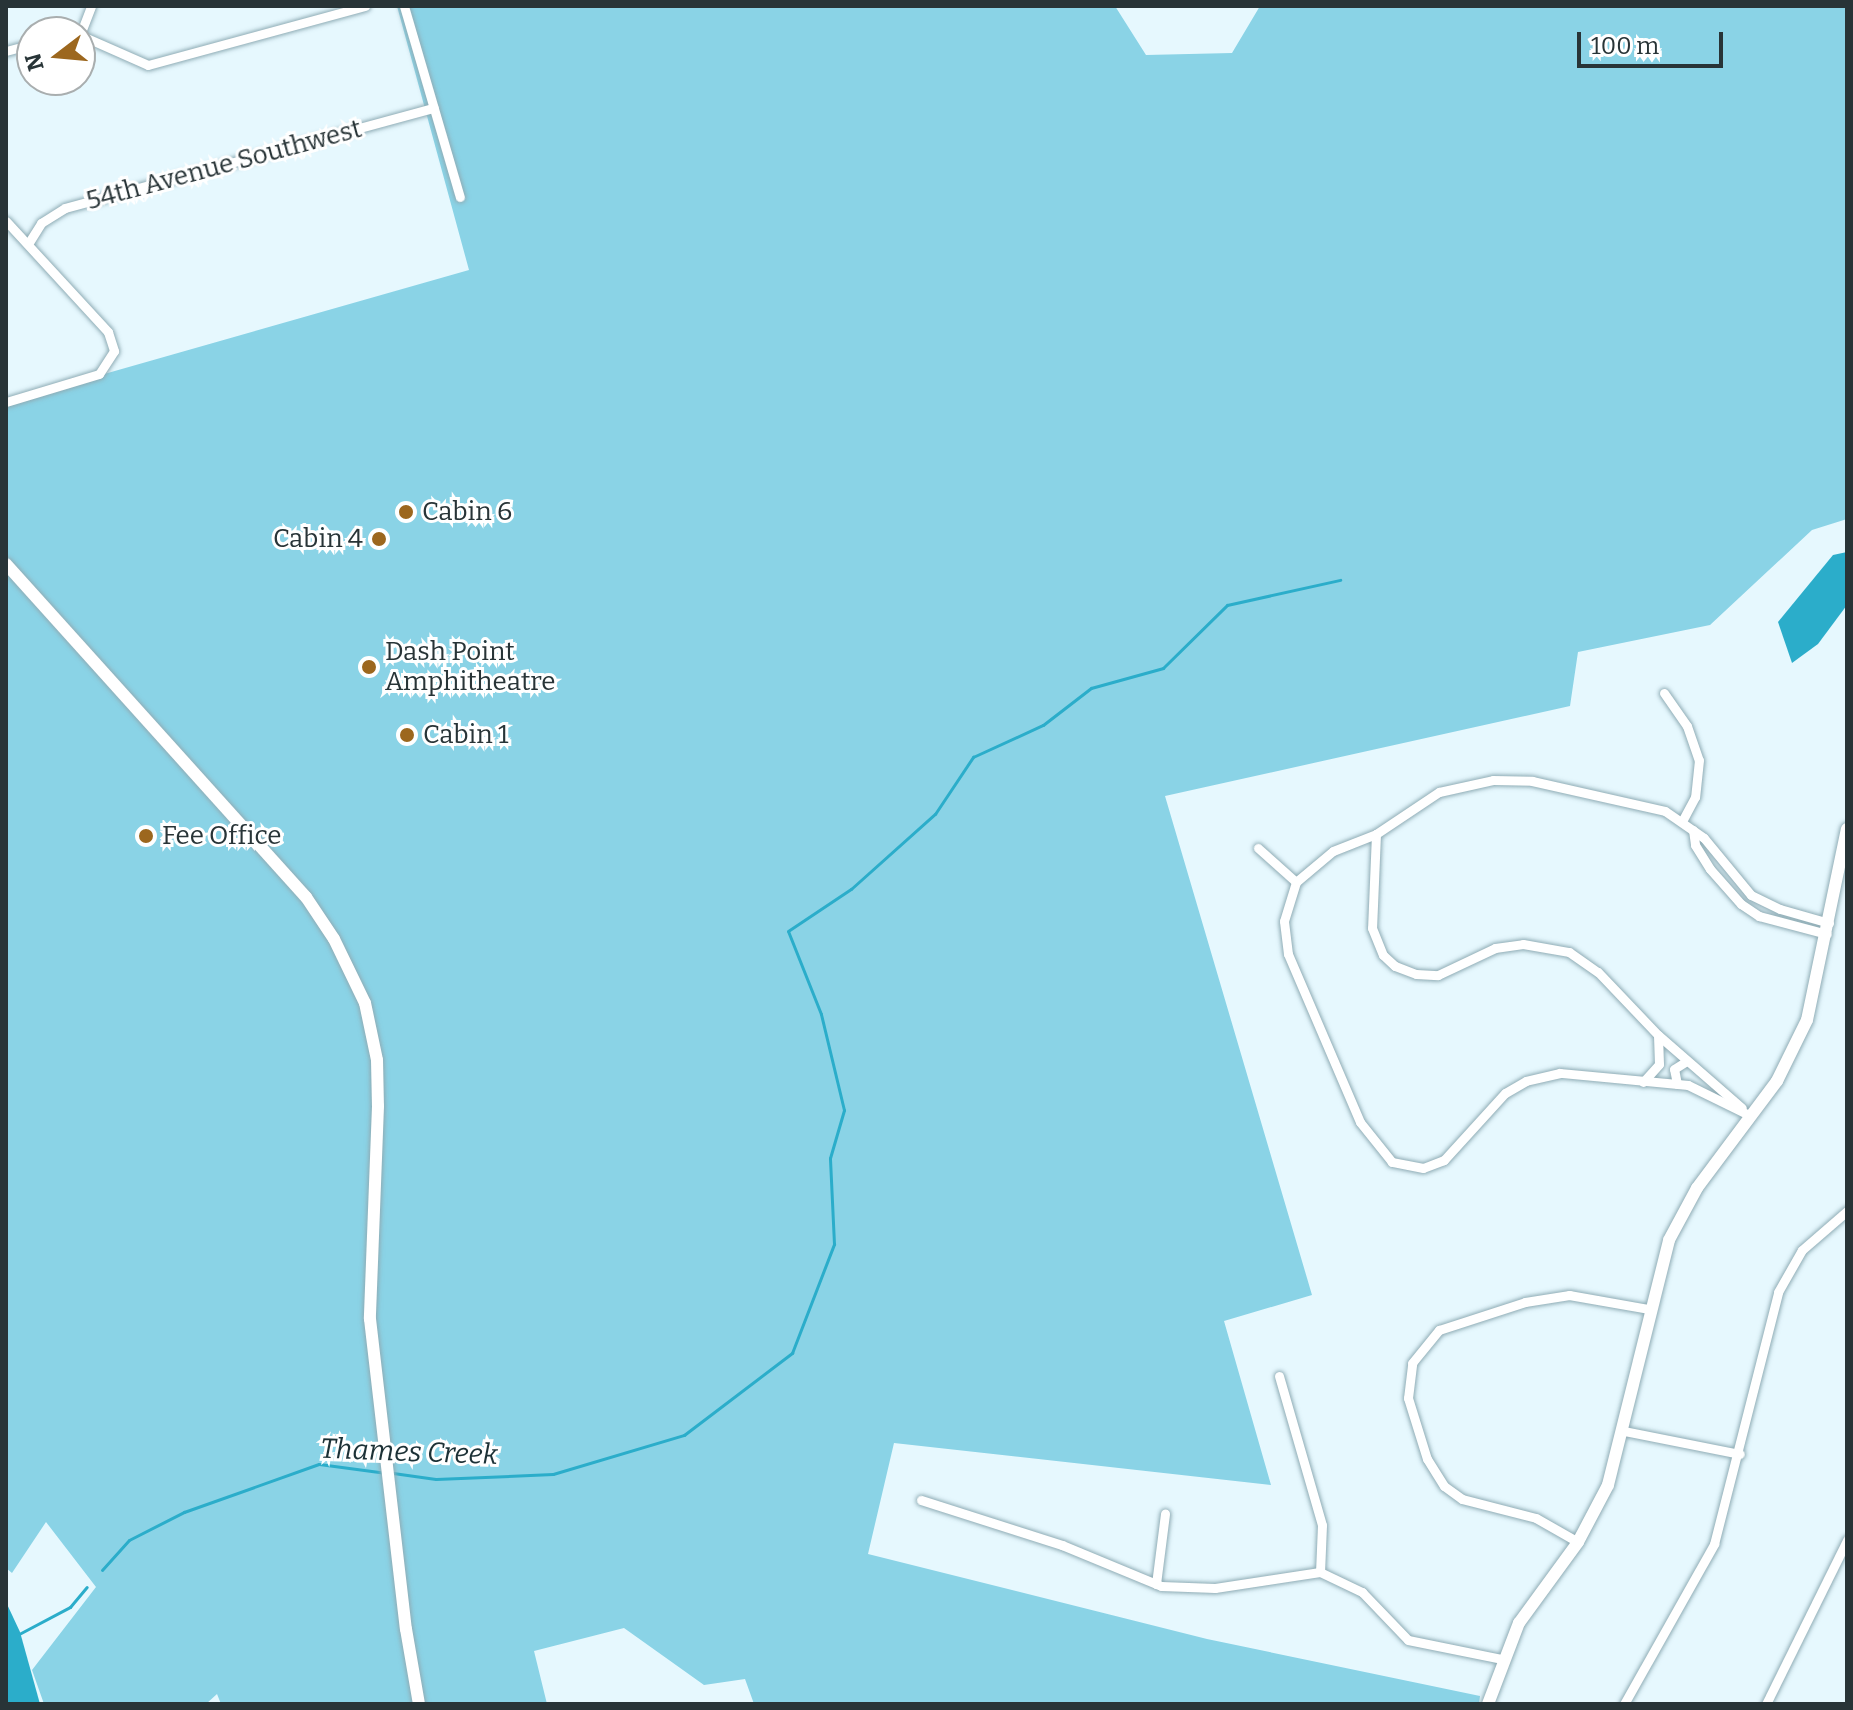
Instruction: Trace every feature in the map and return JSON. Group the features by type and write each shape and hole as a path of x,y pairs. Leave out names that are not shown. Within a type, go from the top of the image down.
{"main road":[{"path":"6,564 263,846 306,897 354,976 377,1060 370,1306 375,1379 406,1629 419,1704"},
{"path":"1488,1704 1501,1659 1528,1608 1578,1542 1608,1485 1624,1431 1648,1309 1678,1221 1777,1081 1807,1020 1847,829"}],"street":[{"path":"96,42 148,65 365,6"},
{"path":"404,6 460,197"},
{"name":"54th Avenue Southwest","path":"28,244 41,223 65,208 434,108"},
{"path":"6,221 108,332 113,358 99,374 6,402"},
{"path":"1664,693 1687,726 1699,760 1695,797 1683,820"},
{"path":"1751,1116 1677,1084 1576,1072 1526,1081 1494,1101 1444,1160 1423,1168 1392,1162 1360,1122 1288,954 1284,921 1296,882 1333,851 1376,834 1439,792 1493,780 1571,787 1643,803 1683,820 1751,895 1828,928"},
{"path":"1693,830 1695,845 1710,869 1741,904 1759,916 1828,928"},
{"path":"1376,834 1372,928 1383,955 1395,966 1416,974 1438,975 1495,948 1553,946 1598,972 1658,1035 1751,1116"},
{"path":"1258,848 1296,882"},
{"path":"1643,1082 1659,1064 1658,1035"},
{"path":"1677,1084 1674,1069 1687,1061"},
{"path":"1624,1704 1709,1553 1740,1454 1778,1292 1802,1250 1847,1211"},
{"path":"1578,1542 1536,1518 1462,1499 1444,1486 1427,1459 1408,1398 1412,1363 1439,1330 1525,1302 1569,1295 1648,1309"},
{"path":"1279,1376 1322,1525 1320,1572"},
{"path":"1624,1431 1740,1454"},
{"path":"921,1500 1062,1545 1156,1584 1215,1588 1320,1572 1362,1592 1408,1640 1501,1659"},
{"path":"1156,1584 1165,1514"},
{"path":"1766,1704 1847,1540"}],"shaded area":[{"path":"397,6 1115,6 1146,55 1232,53 1260,6 1847,6 1847,519 1812,530 1710,625 1578,652 1570,706 1165,796 1312,1295 1224,1321 1271,1485 894,1443 868,1554 1207,1639 1480,1696 1479,1704 754,1704 745,1679 704,1685 624,1628 534,1651 547,1704 221,1704 217,1694 206,1704 44,1704 32,1670 96,1587 46,1522 12,1573 6,1568 6,402 469,270"},
{"path":"1847,552 1847,605 1818,644 1792,663 1778,622 1833,555"},
{"path":"6,1602 20,1632 40,1704 6,1704"}],"waterway":[{"name":"Thames Creek","path":"393,1473 436,1479 553,1474 684,1435 792,1353 834,1244 830,1158 844,1110 821,1014 788,931 851,889 935,814 973,757 1043,725 1091,688 1163,668 1227,605 1340,580"},
{"name":"Thames Creek","path":"102,1570 129,1540 184,1512 319,1464 386,1473"},
{"name":"Thames Creek","path":"19,1634 70,1607 87,1587"}],"place":[{"name":"Cabin 6","path":"406,512"},
{"name":"Cabin 4","path":"379,539"},
{"name":"Dash Point Amphitheatre","path":"369,667"},
{"name":"Cabin 1","path":"407,735"},
{"name":"Fee Office","path":"146,836"}]}
